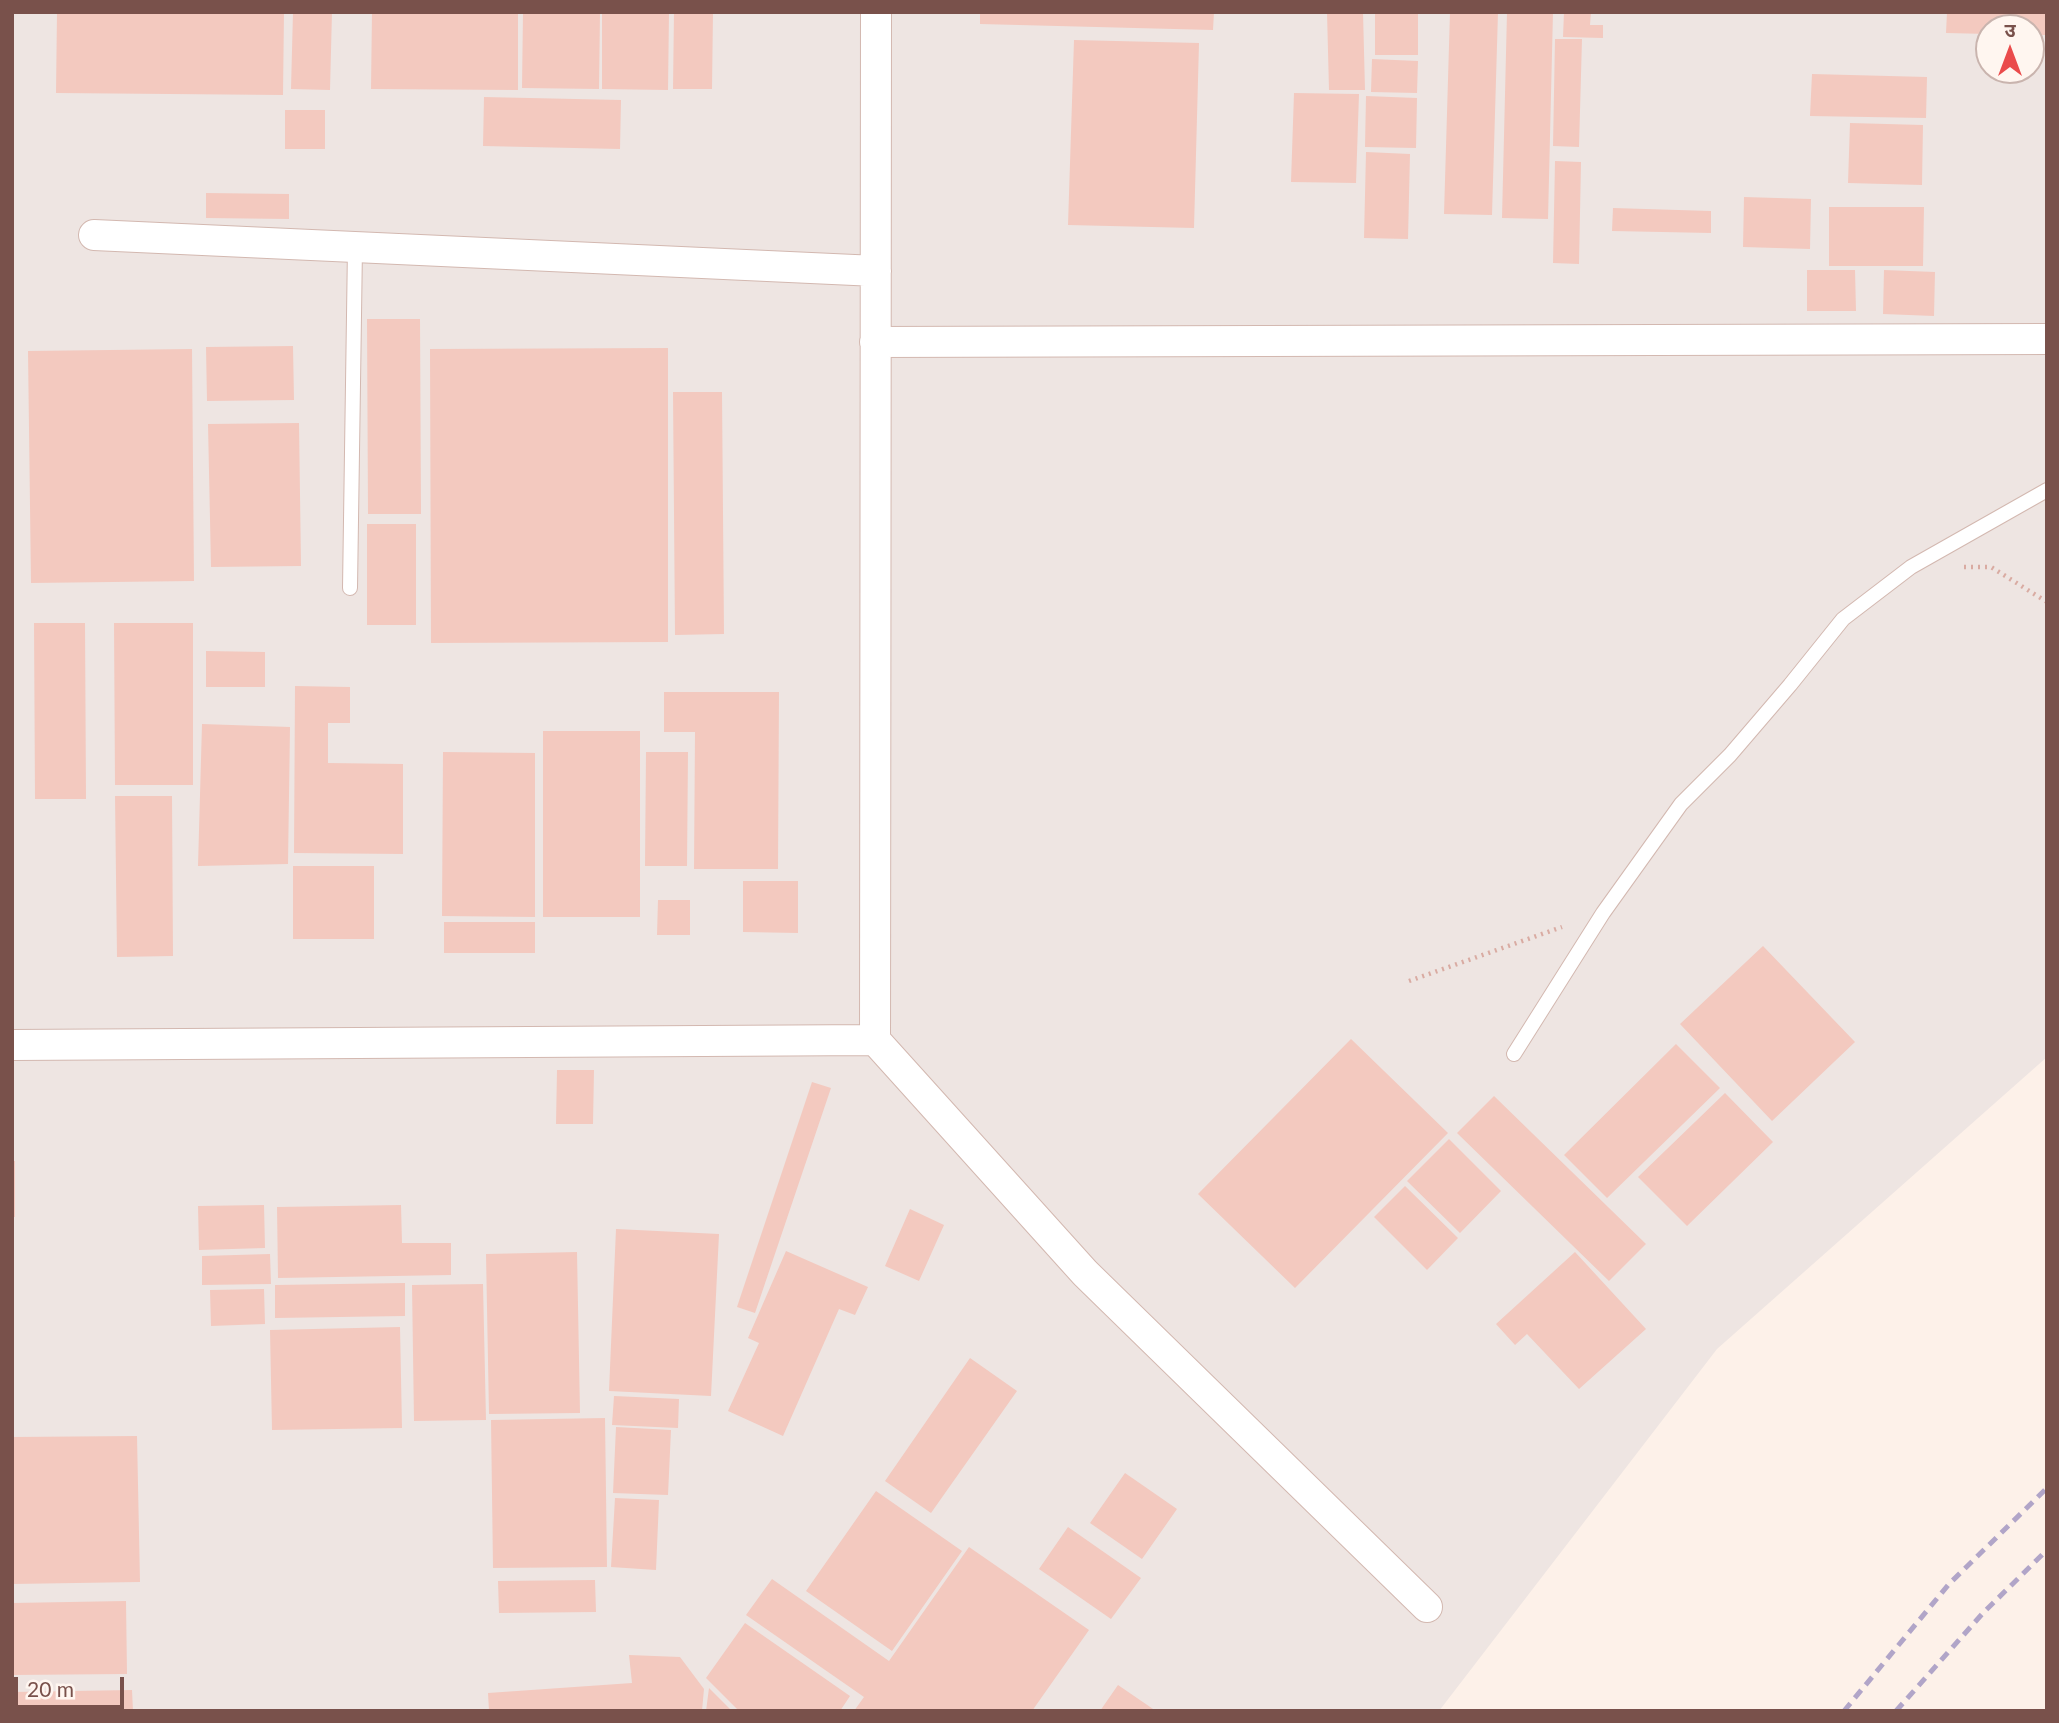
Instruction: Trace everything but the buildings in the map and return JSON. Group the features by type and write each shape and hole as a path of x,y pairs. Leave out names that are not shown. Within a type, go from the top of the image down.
{"street":[{"path":"876,12 875,1040 1085,1273 1427,1607"},
{"path":"94,235 876,271"},
{"path":"875,342 2047,339"},
{"path":"12,1045 875,1040"}],"lane":[{"path":"349,587 355,247"},
{"path":"1514,1054 1603,913 1681,804 1730,755 1843,619 1911,567 2047,490"}],"path":[{"path":"1911,567 1990,567 2047,602"},
{"path":"1409,981 1603,913"}],"shaded area":[{"path":"12,12 2047,12 2047,1057 1717,1349 1439,1711 12,1711"}],"railway":[{"path":"1844,1711 1949,1584 2047,1488"},
{"path":"1896,1711 1983,1613 2047,1550"}]}
